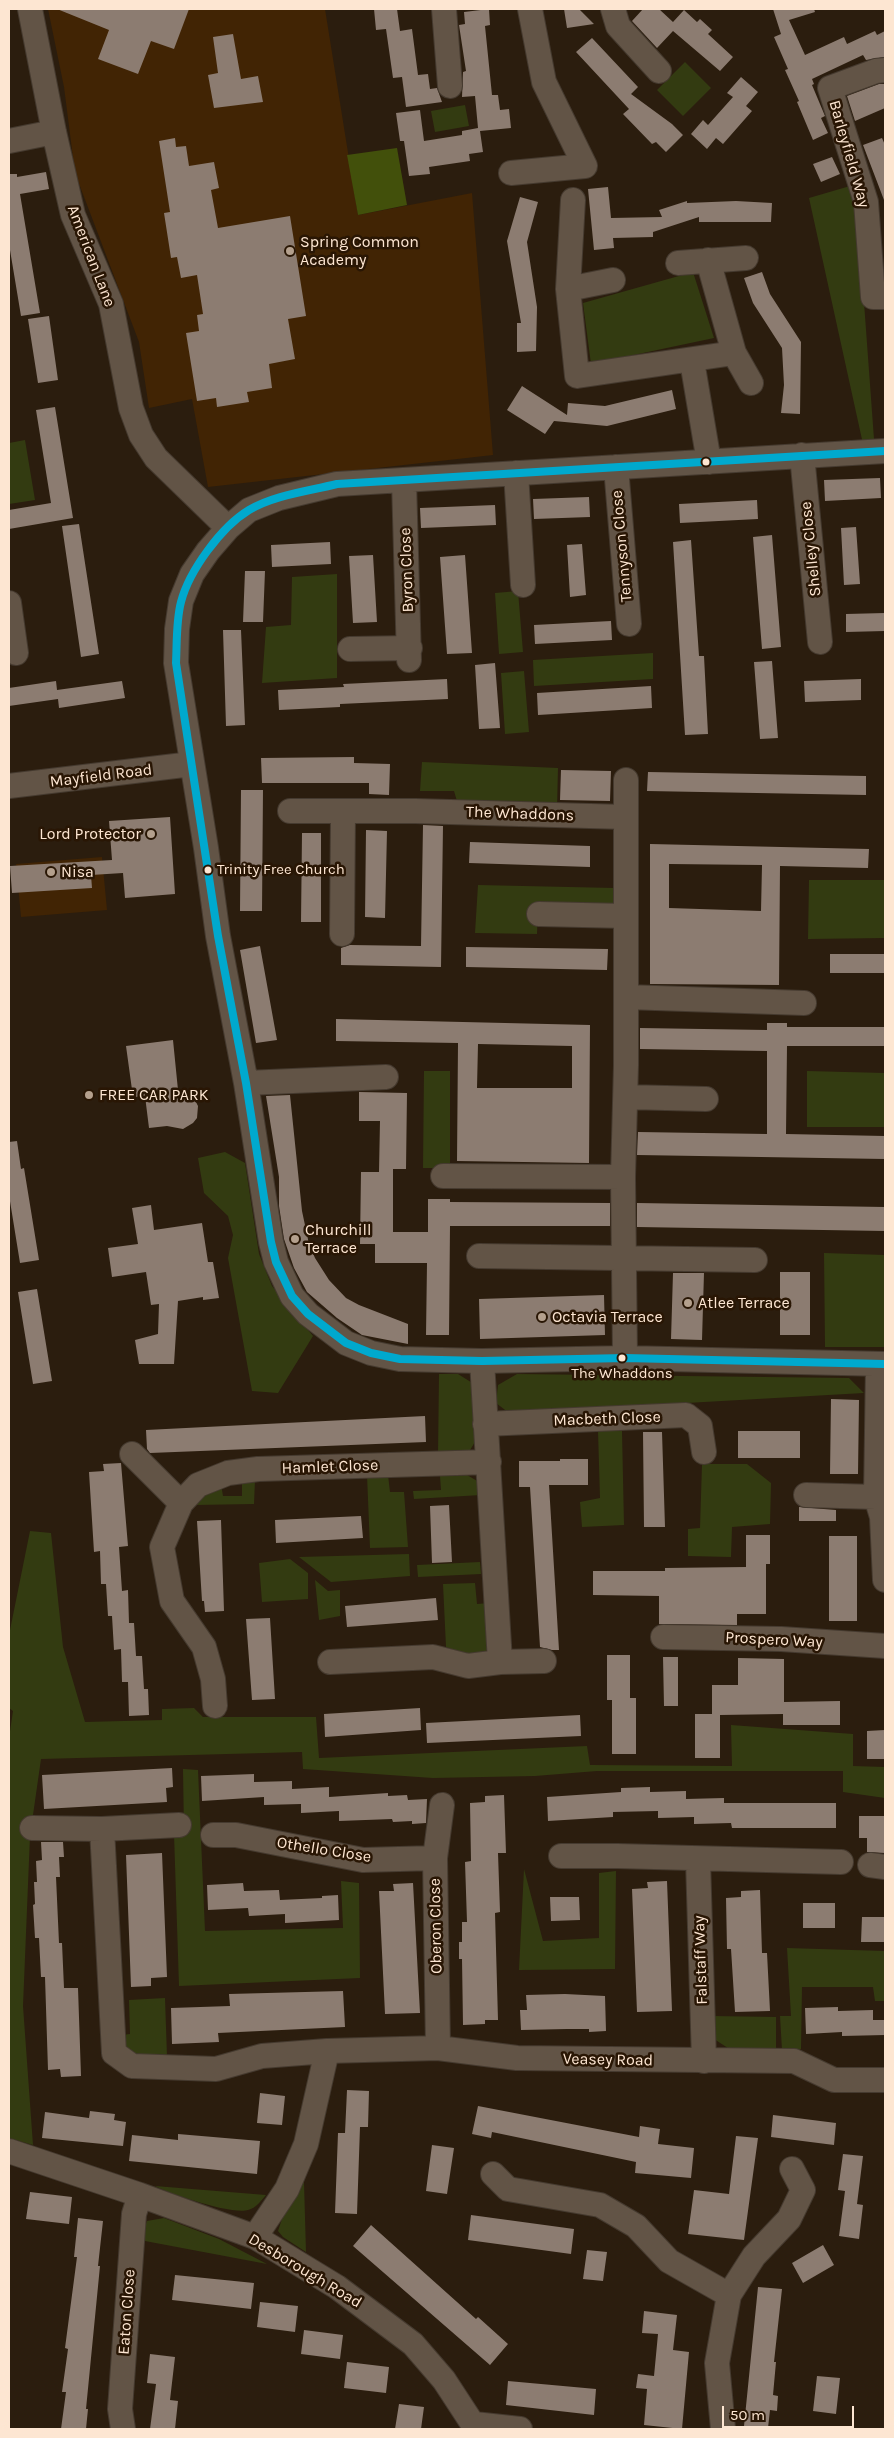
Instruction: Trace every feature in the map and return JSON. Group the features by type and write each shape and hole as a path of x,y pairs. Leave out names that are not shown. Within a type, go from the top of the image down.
{"street":[{"name":"American Lane","path":"30,9 54,132 73,215 111,304 131,408 141,435 156,458 228,528"},
{"path":"444,9 450,86"},
{"path":"511,173 585,166 544,82 530,9"},
{"path":"612,9 618,26 659,71"},
{"name":"Barleyfield Way","path":"885,70 830,88 866,202 873,297 885,297"},
{"path":"9,141 54,132"},
{"path":"573,200 568,289 578,376 734,353"},
{"path":"678,263 746,258"},
{"path":"708,260 734,353 751,383"},
{"path":"568,289 613,280"},
{"path":"692,360 709,462"},
{"path":"885,452 802,455 337,484 279,498 249,510 228,528 208,551 192,574 181,601 177,629 176,663 218,936 246,1083 271,1242 276,1262 292,1296 324,1328 346,1343 371,1353 407,1360 482,1361 625,1358 882,1364 876,1497 882,1517 885,1580"},
{"name":"Shelley Close","path":"802,455 820,642"},
{"name":"Tennyson Close","path":"616,467 629,624"},
{"path":"516,473 523,585"},
{"name":"Byron Close","path":"350,649 410,654 404,480"},
{"path":"9,603 16,653"},
{"name":"Mayfield Road","path":"9,786 192,764"},
{"path":"625,1358 623,1177 626,1097 626,780"},
{"name":"The Whaddons","path":"290,811 415,811 625,817"},
{"path":"342,934 343,812"},
{"path":"539,914 626,916"},
{"path":"626,997 804,1003"},
{"path":"246,1083 386,1077"},
{"path":"626,1097 706,1099"},
{"path":"443,1176 623,1177"},
{"path":"479,1256 755,1260"},
{"path":"482,1361 484,1424 490,1462 500,1662"},
{"name":"Macbeth Close","path":"484,1424 686,1416 700,1426 704,1452"},
{"path":"132,1454 181,1504"},
{"name":"Hamlet Close","path":"215,1706 213,1679 204,1647 172,1601 162,1547 181,1504 198,1485 228,1473 258,1469 490,1462"},
{"path":"806,1495 876,1497"},
{"name":"Prospero Way","path":"663,1637 781,1639 885,1646"},
{"path":"330,1662 433,1657 468,1666 500,1662 544,1661"},
{"name":"Oberon Close","path":"438,2048 434,1858 442,1805"},
{"path":"32,1828 102,1829 179,1825"},
{"name":"Veasey Road","path":"102,1829 114,2053 132,2066 216,2069 262,2056 327,2050 438,2048 517,2058 794,2061 834,2080 885,2080"},
{"name":"Othello Close","path":"213,1835 236,1835 363,1860 434,1858"},
{"path":"561,1856 841,1862"},
{"name":"Falstaff Way","path":"698,1860 704,2061"},
{"path":"256,2237 287,2189 306,2144 327,2050"},
{"name":"Desborough Road","path":"9,2152 140,2195 256,2237 337,2287 413,2344 444,2380 475,2427 520,2429"},
{"path":"723,2429 717,2363 729,2295 754,2256 789,2219 803,2190 792,2170"},
{"path":"494,2174 508,2189 600,2205 636,2226 669,2261 729,2295"},
{"name":"Eaton Close","path":"123,2429 120,2409 134,2214 140,2195"}],"shaded area":[{"name":"Spring Common Academy","path":"48,9 325,9 358,215 472,193 493,455 208,487 192,399 149,408 139,342 75,173 64,87"},
{"path":"102,857 107,910 21,917 16,864"}],"green space":[{"path":"685,62 711,88 683,116 657,90"},
{"path":"465,105 469,126 435,132 431,111"},
{"path":"397,148 407,205 358,215 347,155"},
{"path":"850,186 859,234 874,439 863,444 809,198"},
{"path":"693,272 714,338 591,364 583,303"},
{"path":"25,440 35,500 9,504 9,443"},
{"path":"337,574 337,678 262,683 266,627 291,625 292,577"},
{"path":"518,591 523,652 499,654 495,593"},
{"path":"653,653 653,679 534,686 533,660"},
{"path":"524,671 529,732 505,734 501,673"},
{"path":"422,762 558,768 557,810 459,808 454,791 420,791"},
{"path":"809,880 885,880 885,938 808,939"},
{"path":"478,885 615,888 615,907 538,908 537,934 475,933"},
{"path":"424,1071 450,1071 450,1168 423,1168"},
{"path":"807,1071 885,1073 885,1127 807,1127"},
{"path":"225,1152 245,1163 259,1254 272,1286 313,1336 278,1393 252,1391 228,1258 233,1235 228,1216 204,1193 198,1158"},
{"path":"824,1253 885,1255 885,1347 825,1347"},
{"path":"439,1374 458,1374 474,1384 478,1437 467,1455 438,1456"},
{"path":"517,1374 849,1378 864,1393 509,1413 496,1403 498,1385"},
{"path":"598,1431 622,1431 624,1525 582,1527 580,1502 600,1498"},
{"path":"702,1464 747,1464 771,1483 770,1524 732,1527 731,1557 688,1556 688,1529 700,1528"},
{"path":"367,1475 388,1475 390,1492 404,1492 408,1547 370,1548"},
{"path":"467,1475 479,1482 481,1495 414,1499 413,1491 441,1490 440,1476"},
{"path":"255,1480 254,1504 195,1505 209,1489 221,1484 223,1496 242,1496 242,1481"},
{"path":"30,1531 51,1533 63,1647 85,1722 162,1720 162,1709 194,1708 203,1717 316,1717 319,1758 587,1746 590,1765 732,1766 731,1725 853,1734 853,1766 885,1767 885,1798 843,1792 843,1771 597,1771 535,1776 433,1778 303,1769 302,1752 41,1759 30,1836 23,2006 33,2145 9,2138 9,1738 13,1711 9,1708 9,1635"},
{"path":"409,1554 410,1576 331,1582 299,1557"},
{"path":"290,1559 308,1573 308,1599 262,1602 259,1563"},
{"path":"480,1562 481,1574 418,1577 417,1565"},
{"path":"315,1580 328,1591 340,1590 340,1616 319,1620"},
{"path":"475,1583 477,1604 489,1603 491,1643 485,1653 471,1656 446,1647 443,1584"},
{"path":"183,1769 198,1770 205,1931 343,1928 341,1881 359,1883 360,1978 179,1986 174,1834 184,1833"},
{"path":"524,1869 543,1941 599,1938 599,1873 616,1871 615,1969 519,1970"},
{"path":"787,1948 885,1951 885,2001 875,2001 873,1987 802,1987 801,2049 782,2050 780,2016 791,2016"},
{"path":"165,1998 167,2057 138,2058 126,2050 121,2035 130,2034 129,2000"},
{"path":"711,2016 776,2017 776,2049 731,2050 714,2039"},
{"path":"302,2179 304,2182 306,2252 283,2237 278,2231 285,2210"},
{"path":"155,2186 266,2195 253,2208 240,2211 201,2203"},
{"path":"164,2218 219,2239 267,2264 145,2241 142,2235 147,2221"}],"building":[{"path":"57,9 189,9 174,49 151,41 138,74 98,59 109,30"},
{"path":"374,9 397,9 400,31 412,29 418,75 428,74 430,89 437,88 442,102 406,107 402,77 393,78 386,29 376,30"},
{"path":"489,9 490,25 485,26 492,95 498,95 500,110 509,109 511,128 480,131 483,152 469,154 470,161 429,167 430,174 409,176 404,141 400,141 396,113 420,110 424,141 462,135 462,131 478,128 475,96 462,97 463,72 466,71 459,25 465,24 464,12"},
{"path":"564,9 579,9 594,24 567,28"},
{"path":"643,9 659,9 673,22 684,10 697,22 700,19 712,30 708,34 733,57 720,71 673,31 657,48 632,21"},
{"path":"773,9 814,9 815,12 789,20 805,55 844,37 847,44 875,31 877,35 885,31 885,57 866,60 863,55 812,79 814,84 812,85 825,116 821,118 828,133 813,140 785,70 788,69 774,37 781,34"},
{"path":"233,34 241,79 258,76 263,102 214,108 208,75 218,73 213,37"},
{"path":"592,38 638,87 631,94 672,124 683,135 666,152 656,142 652,144 623,114 629,109 576,52"},
{"path":"741,77 758,92 746,106 752,111 723,144 716,138 707,149 691,134 703,120 708,125 733,97 727,93"},
{"path":"879,84 885,84 885,108 855,121 847,96"},
{"path":"175,138 176,147 186,146 189,166 214,162 219,188 211,190 218,228 290,216 306,316 288,319 295,359 269,364 272,388 247,392 249,402 217,407 216,398 197,401 186,333 199,331 197,315 203,314 197,275 181,278 177,257 171,258 164,213 170,212 159,141"},
{"path":"882,138 885,145 884,200 863,145"},
{"path":"832,157 840,174 821,182 813,164"},
{"path":"46,172 49,189 20,194 40,313 21,316 9,244 9,174 17,174 17,177"},
{"path":"608,187 611,218 662,217 659,210 687,201 687,203 736,201 772,203 771,222 699,222 699,217 653,232 653,237 613,238 614,248 594,250 588,189"},
{"path":"520,197 538,202 527,242 537,307 536,351 517,352 517,323 521,323 507,241"},
{"path":"762,272 770,294 801,342 800,414 781,413 784,385 782,348 753,303 744,278"},
{"path":"49,316 58,380 38,383 28,319"},
{"path":"522,386 567,415 568,403 605,406 672,390 676,409 607,426 554,421 545,434 507,410"},
{"path":"55,407 73,518 9,529 9,510 51,503 36,410"},
{"path":"880,478 881,498 825,501 824,480"},
{"path":"589,497 590,517 534,519 533,499"},
{"path":"757,500 758,519 680,523 679,504"},
{"path":"495,505 496,525 421,528 420,508"},
{"path":"79,524 99,654 81,657 62,526"},
{"path":"856,527 860,584 844,585 841,528"},
{"path":"772,535 781,647 762,649 753,537"},
{"path":"691,540 699,656 704,656 708,734 685,735 673,542"},
{"path":"330,542 331,564 272,567 271,545"},
{"path":"582,544 586,595 570,597 567,545"},
{"path":"373,555 377,622 353,623 349,556"},
{"path":"465,555 472,653 447,654 440,557"},
{"path":"245,571 265,571 263,622 243,622"},
{"path":"885,613 885,631 846,632 846,614"},
{"path":"611,621 612,640 535,644 534,625"},
{"path":"223,630 241,630 245,725 226,726"},
{"path":"772,661 778,738 760,739 754,662"},
{"path":"495,663 500,728 479,729 475,665"},
{"path":"447,679 448,699 340,704 340,707 279,710 278,690 344,687 343,684"},
{"path":"861,679 861,700 805,702 804,681"},
{"path":"56,681 57,690 122,681 125,698 59,708 58,699 9,706 9,688"},
{"path":"651,686 652,708 538,715 537,693"},
{"path":"354,757 354,763 390,764 389,795 369,794 369,783 262,783 261,758"},
{"path":"561,770 611,771 610,801 560,800"},
{"path":"648,772 866,776 866,795 647,791"},
{"path":"241,790 263,790 262,911 240,911"},
{"path":"170,817 175,894 125,898 123,873 91,875 92,888 12,893 10,866 112,860 109,821"},
{"path":"423,825 443,826 441,967 341,965 341,948 350,945 421,946"},
{"path":"366,830 387,831 385,918 365,917"},
{"path":"302,833 321,833 321,922 301,922"},
{"path":"470,842 590,846 590,867 469,863"},
{"path":"650,844 869,849 868,868 780,866 779,985 650,984","holes":["669,864 762,865 761,911 669,908"]},
{"path":"260,946 277,1040 256,1043 240,950"},
{"path":"466,947 608,949 607,970 466,967"},
{"path":"830,954 885,954 885,973 830,973"},
{"path":"336,1019 590,1025 589,1163 457,1161 458,1043 336,1041","holes":["478,1044 572,1046 572,1088 477,1088"]},
{"path":"767,1023 787,1023 787,1027 885,1027 885,1046 787,1046 786,1134 885,1136 885,1159 637,1155 638,1132 767,1134 767,1051 640,1049 640,1028 767,1030"},
{"path":"173,1040 178,1090 186,1092 195,1100 198,1106 197,1118 183,1129 167,1126 149,1128 145,1096 133,1097 126,1046"},
{"path":"359,1092 407,1093 406,1169 393,1169 393,1232 428,1232 428,1199 450,1199 450,1202 610,1203 610,1226 450,1226 449,1335 426,1335 427,1263 375,1263 375,1244 360,1244 361,1172 379,1172 380,1121 359,1121"},
{"name":"Churchill Terrace","path":"290,1095 302,1211 309,1244 315,1258 329,1280 346,1298 408,1324 408,1344 362,1335 337,1318 307,1292 294,1268 284,1239 279,1206 279,1177 266,1096"},
{"path":"17,1141 21,1169 24,1168 39,1260 20,1263 9,1195 9,1142"},
{"path":"637,1203 885,1207 885,1231 637,1227"},
{"path":"151,1205 154,1230 202,1223 208,1262 213,1262 219,1298 203,1300 203,1297 178,1301 174,1364 139,1364 135,1340 158,1334 159,1304 151,1305 146,1272 112,1277 108,1248 138,1244 132,1208"},
{"name":"Atlee Terrace","path":"780,1272 810,1272 810,1335 780,1335"},
{"name":"Atlee Terrace","path":"673,1273 704,1273 702,1340 671,1339"},
{"path":"37,1289 52,1381 33,1384 18,1292"},
{"name":"Octavia Terrace","path":"604,1295 605,1335 480,1339 479,1299"},
{"path":"831,1399 859,1400 858,1474 830,1474"},
{"path":"425,1416 426,1442 150,1453 147,1449 146,1430"},
{"path":"738,1431 800,1431 800,1458 738,1458"},
{"path":"643,1432 662,1432 665,1527 644,1527"},
{"path":"560,1459 588,1459 588,1485 549,1485 559,1650 552,1650 540,1647 530,1487 519,1487 519,1461 560,1461"},
{"path":"121,1463 128,1546 119,1547 122,1591 128,1590 129,1623 134,1623 136,1656 142,1656 144,1689 148,1689 149,1715 129,1716 128,1682 122,1682 121,1649 114,1650 112,1616 108,1616 106,1584 101,1584 100,1551 94,1552 89,1472 104,1471 103,1464"},
{"path":"449,1505 452,1562 432,1563 430,1506"},
{"path":"799,1507 836,1510 836,1521 799,1521"},
{"path":"361,1516 363,1538 276,1543 275,1520"},
{"path":"221,1520 224,1611 205,1612 204,1601 202,1601 197,1521"},
{"path":"746,1535 770,1535 770,1564 766,1564 766,1614 737,1614 737,1625 659,1624 659,1596 593,1595 593,1571 665,1571 665,1568 746,1567"},
{"path":"829,1536 857,1536 857,1621 829,1621"},
{"path":"436,1598 438,1620 347,1627 345,1606"},
{"path":"270,1618 275,1699 252,1700 246,1619"},
{"path":"607,1655 630,1655 630,1698 636,1698 636,1754 612,1754 612,1700 607,1700"},
{"path":"663,1657 678,1657 678,1706 664,1706"},
{"path":"738,1658 784,1659 784,1702 840,1701 840,1725 783,1725 783,1714 720,1715 720,1758 695,1758 695,1714 712,1714 712,1685 738,1685"},
{"path":"420,1708 421,1730 325,1737 324,1714"},
{"path":"580,1715 581,1736 427,1743 426,1723"},
{"path":"885,1730 885,1759 867,1759 867,1731"},
{"path":"172,1768 173,1787 166,1788 167,1802 44,1809 42,1775"},
{"path":"254,1774 254,1782 292,1781 292,1789 329,1787 329,1797 388,1793 388,1796 407,1795 408,1800 427,1799 426,1823 412,1824 412,1821 393,1822 392,1819 339,1821 339,1811 301,1813 301,1804 264,1805 264,1797 202,1801 201,1776"},
{"path":"650,1787 650,1792 686,1791 686,1799 724,1798 724,1803 836,1803 836,1828 732,1828 731,1823 694,1824 694,1817 658,1818 658,1811 613,1812 613,1817 548,1821 547,1797 621,1792 621,1788"},
{"path":"504,1795 506,1853 498,1853 500,1912 495,1913 498,2020 485,2020 485,2024 463,2025 462,1959 459,1959 459,1942 462,1942 462,1922 467,1922 465,1862 471,1861 470,1803 485,1802 485,1796"},
{"path":"859,1816 885,1816 885,1853 867,1852 867,1838 859,1838"},
{"path":"41,1842 63,1842 64,1857 59,1857 60,1877 56,1877 59,1943 62,1943 64,1988 78,1988 81,2076 61,2077 60,2069 48,2070 45,1977 41,1977 39,1938 35,1938 33,1905 35,1904 34,1882 37,1882 36,1861 42,1860"},
{"path":"162,1853 167,1977 151,1978 151,1986 131,1987 126,1855"},
{"path":"667,1881 672,2011 637,2012 632,1889 648,1888 647,1882"},
{"path":"243,1883 244,1891 279,1890 280,1900 322,1898 322,1896 338,1895 339,1920 285,1923 285,1914 249,1916 248,1908 208,1910 207,1885"},
{"path":"413,1883 420,2013 385,2014 379,1891 394,1891 393,1884"},
{"path":"760,1890 762,1953 767,1953 770,2011 735,2012 731,1949 727,1949 726,1898 741,1897 741,1891"},
{"path":"550,1897 579,1897 580,1920 551,1921"},
{"path":"803,1903 835,1903 835,1928 803,1928"},
{"path":"862,1917 885,1917 885,1942 861,1942"},
{"path":"343,1991 345,2027 218,2033 219,2042 172,2044 171,2008 230,2006 229,1994"},
{"path":"526,1995 605,1996 606,2031 589,2032 589,2029 521,2030 520,2010 527,2010"},
{"path":"838,2007 838,2011 873,2010 873,2020 885,2020 885,2035 842,2036 842,2032 806,2034 805,2008"},
{"path":"347,2090 369,2091 368,2127 360,2127 357,2214 335,2213 338,2133 345,2133"},
{"path":"260,2093 285,2096 282,2125 257,2123"},
{"path":"478,2106 639,2137 640,2126 660,2129 658,2144 694,2148 691,2178 635,2173 636,2162 492,2132 491,2138 472,2134"},
{"path":"90,2111 115,2114 114,2120 126,2122 123,2146 42,2138 45,2112 89,2118"},
{"path":"773,2115 836,2123 834,2145 771,2137"},
{"path":"178,2134 260,2141 257,2174 129,2161 132,2135 178,2140"},
{"path":"736,2136 758,2138 744,2240 688,2234 694,2190 729,2194"},
{"path":"432,2145 454,2148 447,2194 426,2191"},
{"path":"843,2154 863,2156 857,2204 863,2205 859,2239 839,2236 845,2191 838,2190"},
{"path":"30,2192 72,2197 69,2224 26,2219"},
{"path":"471,2215 574,2229 571,2254 468,2240"},
{"path":"78,2218 103,2221 98,2266 100,2266 86,2409 88,2409 86,2429 61,2429 66,2392 62,2392 68,2349 65,2348 77,2257 74,2257"},
{"path":"371,2225 476,2319 478,2317 508,2344 490,2365 353,2246"},
{"path":"823,2245 834,2265 803,2283 792,2263"},
{"path":"587,2250 607,2252 603,2281 583,2279"},
{"path":"175,2275 254,2283 251,2309 172,2300"},
{"path":"758,2287 782,2289 774,2362 776,2362 773,2395 778,2396 777,2411 770,2410 768,2428 744,2426"},
{"path":"260,2302 298,2306 295,2332 257,2327"},
{"path":"644,2311 677,2315 673,2350 689,2352 682,2429 644,2425 647,2389 636,2388 638,2374 654,2376 658,2334 642,2333"},
{"path":"304,2330 343,2335 340,2359 301,2354"},
{"path":"150,2354 175,2357 170,2400 178,2401 175,2429 150,2429 156,2384 147,2383"},
{"path":"347,2362 389,2367 386,2393 344,2388"},
{"path":"817,2376 840,2378 836,2414 813,2411"},
{"path":"508,2381 596,2389 594,2415 506,2405"},
{"path":"399,2404 424,2407 421,2429 395,2429"}],"transit line":[{"path":"885,451 337,484 280,497 259,505 238,518 217,538 199,564 185,590 179,609 176,663 218,936 246,1083 271,1242 276,1262 292,1296 308,1314 346,1343 371,1353 400,1359 482,1361 625,1358 885,1364"}],"place":[{"name":"Spring Common Academy","path":"290,251"},
{"name":"Lord Protector","path":"151,834"},
{"name":"Trinity Free Church","path":"208,870"},
{"name":"Nisa","path":"51,872"},
{"name":"FREE CAR PARK","path":"89,1095"},
{"name":"Churchill Terrace","path":"295,1239"},
{"name":"Atlee Terrace","path":"688,1303"},
{"name":"Octavia Terrace","path":"542,1317"},
{"name":"The Whaddons","path":"622,1358"}]}
